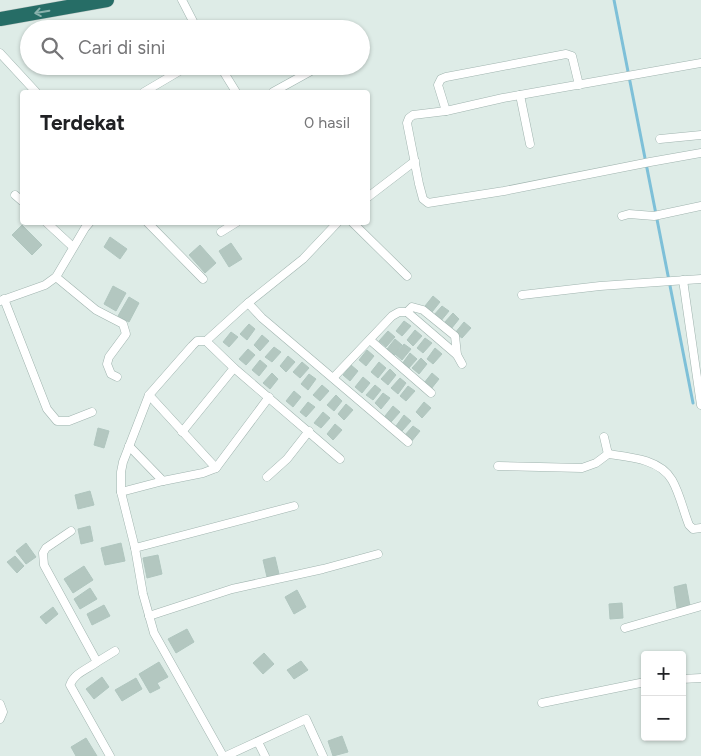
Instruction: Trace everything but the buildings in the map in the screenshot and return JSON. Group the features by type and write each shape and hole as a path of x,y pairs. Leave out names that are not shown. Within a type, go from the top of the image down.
{"highway":[{"path":"0,19 107,0"}],"street":[{"path":"182,0 192,20"},
{"path":"0,52 20,74"},
{"path":"446,111 438,85 441,79 446,77 566,54 572,56 579,85"},
{"path":"701,64 520,95 446,111 413,115 407,123 423,199 428,203 513,190 650,162 701,154"},
{"path":"21,75 34,90"},
{"path":"147,90 173,75"},
{"path":"226,75 235,90"},
{"path":"277,90 304,75"},
{"path":"520,95 530,144"},
{"path":"660,139 701,135"},
{"path":"370,195 415,160"},
{"path":"15,194 20,199"},
{"path":"622,216 630,214 658,215 701,206"},
{"path":"49,225 73,247"},
{"path":"88,225 56,277 45,285 2,300 47,409 53,418 57,421 70,421 92,412"},
{"path":"150,225 203,279"},
{"path":"221,232 232,225"},
{"path":"323,756 306,719 225,756 154,633 143,594 135,548 121,492 121,472 149,395 197,341 206,340 303,259 335,225"},
{"path":"355,225 407,276"},
{"path":"56,277 96,310 123,324 126,328 126,334 109,357 107,364 111,374 118,377"},
{"path":"522,295 600,286 701,279"},
{"path":"675,281 701,405"},
{"path":"248,304 408,442"},
{"path":"407,312 412,307 423,310 455,336 457,355"},
{"path":"334,377 392,316 399,312 407,312 457,355 462,364"},
{"path":"206,340 234,368 340,460"},
{"path":"370,340 431,392"},
{"path":"182,432 234,368"},
{"path":"149,395 216,468"},
{"path":"121,492 203,473 216,468 269,397"},
{"path":"267,477 287,459 309,432"},
{"path":"604,437 608,454"},
{"path":"129,446 163,481"},
{"path":"498,466 582,468 596,463 608,454 641,459 666,472 676,486 690,525 693,529 701,528"},
{"path":"135,548 294,506"},
{"path":"71,531 46,548 43,553 44,565 97,662"},
{"path":"149,616 232,589 323,569 378,554"},
{"path":"625,628 701,606"},
{"path":"110,756 70,685 75,676 116,651"},
{"path":"686,679 701,678"},
{"path":"542,703 641,683"},
{"path":"0,704 3,712 0,719"},
{"path":"258,742 265,756"}],"waterway":[{"path":"614,0 693,403"}]}
